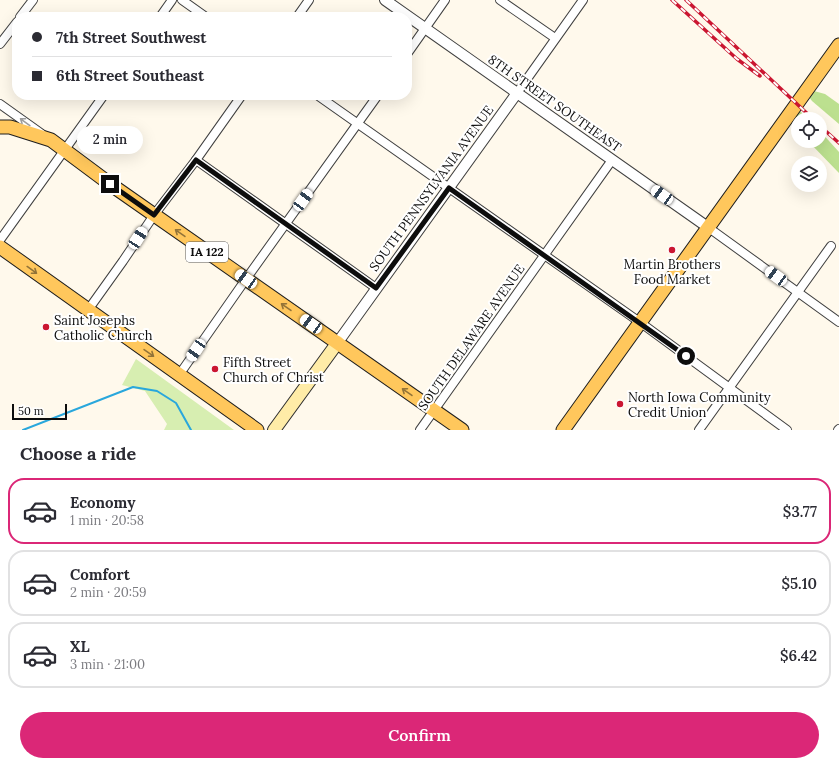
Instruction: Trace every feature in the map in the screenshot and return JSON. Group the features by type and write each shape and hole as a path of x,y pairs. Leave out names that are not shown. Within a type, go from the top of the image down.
{"main road":[{"path":"563,430 839,46"},
{"name":"IA 122","path":"0,127 10,127 51,140 154,215 462,430"},
{"path":"0,247 257,430"},
{"name":"SOUTH PENNSYLVANIA AVENUE","path":"274,430 338,342"}],"street":[{"path":"24,12 33,0"},
{"path":"164,12 172,0"},
{"path":"182,0 199,12"},
{"path":"301,12 309,0"},
{"name":"8TH STREET SOUTHEAST","path":"385,0 402,12"},
{"path":"412,47 445,0"},
{"path":"500,0 555,38"},
{"name":"SOUTH PENNSYLVANIA AVENUE","path":"338,342 583,0"},
{"name":"8TH STREET SOUTHEAST","path":"412,19 709,228"},
{"path":"0,44 12,28"},
{"path":"0,240 100,100"},
{"path":"88,310 123,262 154,215 196,160 238,100"},
{"path":"324,100 641,323 787,430"},
{"path":"179,375 374,100"},
{"path":"0,104 51,140"},
{"path":"196,160 376,288"},
{"name":"SOUTH DELAWARE AVENUE","path":"420,430 612,160"},
{"path":"709,228 839,322"},
{"path":"699,430 831,246"}],"green space":[{"path":"814,91 825,94 839,104 839,124 827,114 827,112 825,112 812,101 809,97"},
{"path":"827,139 839,152 839,173 827,161 827,156 823,156 815,148 827,148"},
{"path":"136,359 234,430 164,430 167,424 145,391 122,385"}],"waterway":[{"path":"23,430 133,387 157,391 176,403 191,430"}],"railway":[{"path":"672,0 737,59 760,76"},
{"path":"686,0 806,112"},
{"path":"827,132 839,143"}],"place":[{"name":"Martin Brothers Food Market","path":"672,250"},
{"name":"Saint Josephs Catholic Church","path":"46,327"},
{"name":"Fifth Street Church of Christ","path":"215,369"},
{"name":"North Iowa Community Credit Union","path":"620,404"}],"route":[{"path":"110,184 154,215 196,160 376,288 449,188 686,356"}]}
